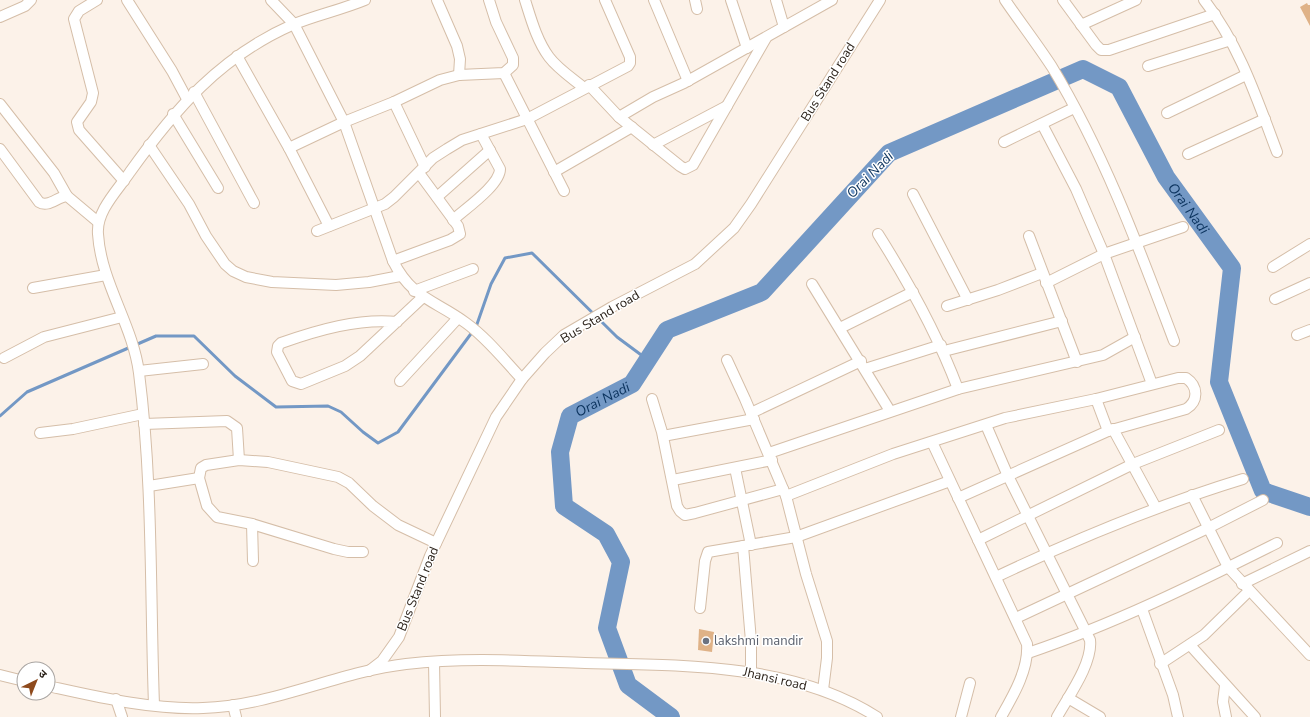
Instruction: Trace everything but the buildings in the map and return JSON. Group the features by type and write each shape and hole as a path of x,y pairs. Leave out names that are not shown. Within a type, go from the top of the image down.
{"street":[{"path":"0,17 25,6 31,0"},
{"path":"97,0 79,11 74,19 93,93 91,102 77,122 79,130 124,181"},
{"path":"126,0 190,96 254,203"},
{"path":"271,0 294,24 344,122 393,261 400,276 419,294 462,320 486,341 522,378"},
{"path":"154,705 149,486 139,370 134,350 103,265 98,234 98,222 105,208 149,145 173,114 190,96 238,56 294,24 344,9 365,0"},
{"path":"436,0 457,46 460,59 459,75"},
{"path":"289,148 344,122 394,102 428,85 459,75 504,73 513,65 512,58 496,22 489,0"},
{"path":"525,0 539,40 549,57 558,67 587,86 619,117 685,169 690,168 766,38"},
{"path":"317,231 375,209 394,197 433,158 462,140 527,119 587,86 622,69 630,63 630,57 605,0"},
{"path":"654,0 688,81"},
{"path":"730,0 746,48"},
{"path":"776,0 784,27"},
{"path":"619,117 653,97 688,81 832,0"},
{"path":"1005,0 1052,67 1074,108 1137,242 1174,341"},
{"path":"1063,0 1101,50 1109,50 1215,14"},
{"path":"1081,25 1136,0"},
{"path":"1204,0 1215,14 1231,40 1265,119 1277,152"},
{"name":"Bus Stand road","path":"369,671 382,661 400,637 436,543 496,416 522,378 564,335 612,307 695,264 734,228 751,204 875,2"},
{"path":"1148,66 1231,40"},
{"path":"238,56 289,148 329,226"},
{"path":"504,73 564,191"},
{"path":"1167,113 1246,75"},
{"path":"393,261 457,237 460,230 437,197 422,170 394,102"},
{"path":"0,104 54,173 67,196 98,222"},
{"path":"653,145 727,106"},
{"path":"1004,142 1074,108"},
{"path":"173,114 218,188"},
{"path":"1188,154 1265,119"},
{"path":"1042,124 1076,189 1104,254 1152,384"},
{"path":"554,172 632,127"},
{"path":"453,220 489,188 500,175 500,169 481,134"},
{"path":"149,145 189,204 206,236 225,264 233,271 246,277 272,282 336,285 369,282 400,276"},
{"path":"0,150 39,202 48,204 67,196"},
{"path":"437,197 490,150"},
{"path":"913,194 968,300"},
{"path":"1046,283 1104,254 1183,227"},
{"path":"878,234 913,292 942,348 958,389"},
{"path":"1029,236 1077,362"},
{"path":"1273,267 1310,244"},
{"path":"397,322 374,321 324,330 281,343 278,346 277,352 292,381 301,384 345,366 360,356 397,322 419,294 472,269"},
{"path":"947,306 968,300 1042,273"},
{"path":"33,288 106,275"},
{"path":"1275,299 1310,283"},
{"path":"812,284 890,411"},
{"path":"840,328 913,292"},
{"path":"4,358 44,337 122,317"},
{"path":"400,381 462,320"},
{"path":"663,436 753,416 863,365 1062,321"},
{"path":"1296,335 1310,330"},
{"path":"672,480 735,468 770,457 890,411 958,389 1077,362 1110,352 1135,337"},
{"path":"727,360 753,416 784,492 827,641 827,658 823,690"},
{"path":"139,370 203,364"},
{"path":"652,399 663,436 678,506 680,511 685,514 784,492 1005,418 1096,399 1178,378 1186,378 1193,386 1196,397 1194,402 1186,409 1111,430 958,498"},
{"path":"1096,399 1111,430 1133,464 1156,508"},
{"path":"40,433 144,419 227,421 237,428 239,460"},
{"path":"986,425 1008,476 1048,552 1087,632 1091,648 1088,659 1057,717"},
{"path":"978,540 1028,515 1061,501 1133,464 1219,430"},
{"path":"932,442 1024,635 1028,653 1011,699 1001,717"},
{"path":"363,552 348,552 334,549 252,524 226,520 212,513 207,506 198,478 201,468 206,465 239,460 268,462 338,477 353,487 392,521 436,543"},
{"path":"735,468 742,501 747,545 751,673"},
{"path":"149,486 198,478"},
{"path":"996,577 1048,552 1156,508 1243,479"},
{"path":"700,608 706,555 712,551 796,537 950,481"},
{"path":"1192,495 1228,567 1310,655"},
{"path":"1016,618 1208,528 1263,500"},
{"path":"252,524 253,561"},
{"path":"1028,653 1087,632 1142,609 1276,543"},
{"path":"1160,664 1204,635 1245,587 1310,551"},
{"path":"1142,609 1160,664 1173,695 1178,717"},
{"path":"1190,645 1254,717"},
{"name":"Jhansi road","path":"56,688 116,700 154,705 175,712 265,700 369,671 406,664 479,659 667,664 724,669 770,676 823,690 877,717"},
{"path":"434,662 435,717"},
{"path":"0,675 16,678"},
{"path":"962,717 970,683"},
{"path":"1225,686 1223,702 1226,717"},
{"path":"1068,698 1100,717"},
{"path":"116,700 122,717"},
{"path":"233,705 236,717"}],"waterway":[{"name":"Orai Nadi","path":"671,717 628,685 607,628 621,562 606,534 564,506 560,452 570,416 632,384 667,330 762,292 889,153 1083,69 1119,87 1166,177 1232,268 1219,382 1263,491 1310,507"},
{"path":"476,327 491,284 505,258 532,253 617,337 648,360"},
{"path":"0,416 27,392 156,336 194,336 235,376 276,407 328,406 341,412 363,432 378,443 398,432 473,331"}],"place":[{"name":"lakshmi mandir","path":"706,641"}]}
